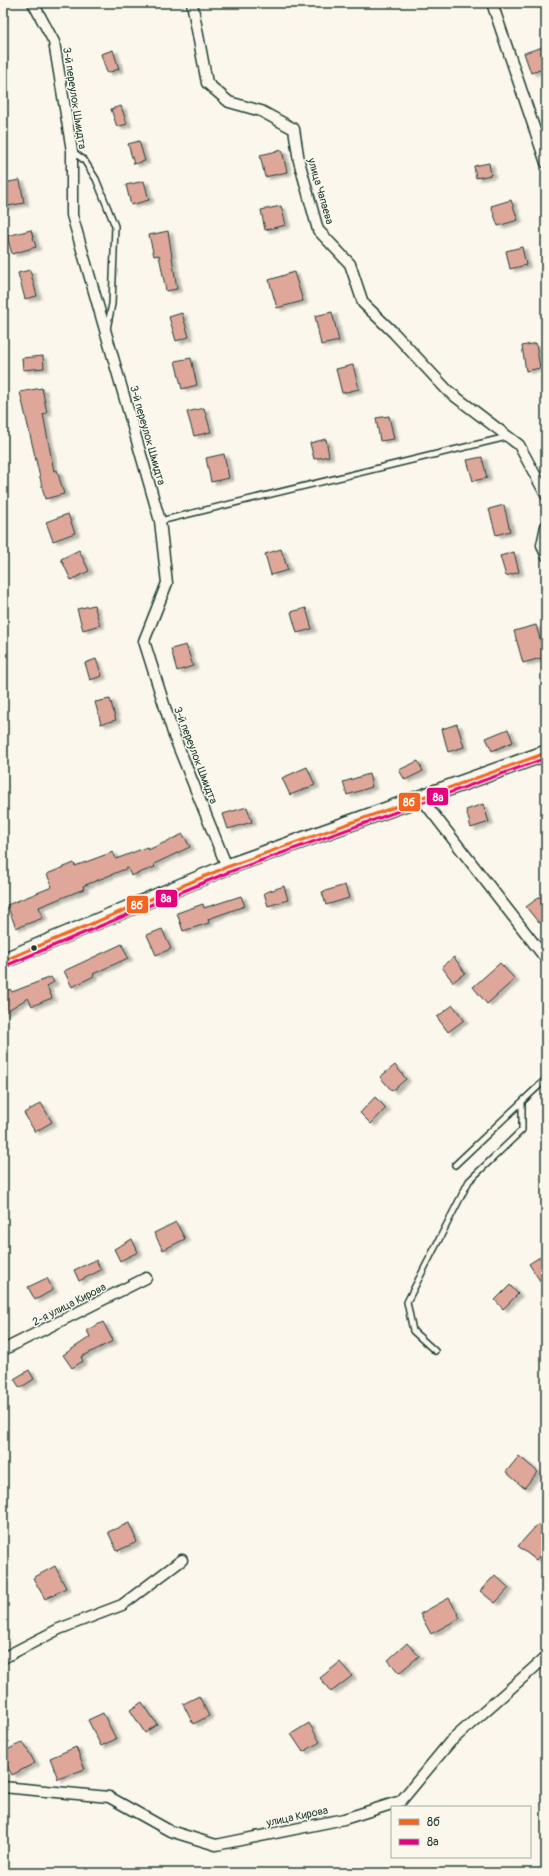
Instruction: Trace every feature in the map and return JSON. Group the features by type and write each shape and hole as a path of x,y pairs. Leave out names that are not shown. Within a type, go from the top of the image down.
{"street":[{"name":"3-й переулок Шмидта","path":"33,3 54,42 72,151 72,215 160,521 167,583 144,640 174,736 227,867"},
{"name":"улица Чапаева","path":"192,3 207,83 229,102 261,111 294,129 299,162 318,230 350,264 363,303 394,333 448,391 519,445 546,495"},
{"path":"492,3 546,163"},
{"path":"546,526 542,545 546,555"},
{"path":"3,961 227,867 546,753"},
{"path":"421,798 546,959"},
{"name":"2-я улица Кирова","path":"3,1350 146,1278"},
{"path":"3,1658 59,1629 122,1605 182,1560"},
{"name":"улица Кирова","path":"3,1787 109,1797 170,1831 216,1845 344,1818 401,1801 450,1742 546,1657"}],"lane":[{"path":"72,151 84,160 96,179 115,226 112,304 107,333"},
{"path":"160,521 508,437"},
{"path":"455,1165 546,1078"},
{"path":"435,1351 413,1331 407,1302 469,1182 522,1130 522,1102"}],"building":[{"path":"546,46 546,68 531,73 524,53"},
{"path":"113,50 119,69 107,73 101,54"},
{"path":"121,106 127,124 117,127 111,109"},
{"path":"139,141 145,161 134,164 128,144"},
{"path":"282,150 287,172 265,177 260,155"},
{"path":"489,163 491,175 476,178 474,166"},
{"path":"20,180 24,203 3,207 3,183"},
{"path":"144,181 149,200 131,205 126,185"},
{"path":"511,200 518,220 498,226 491,206"},
{"path":"281,206 286,225 265,230 261,210"},
{"path":"31,230 36,247 12,254 7,236"},
{"path":"168,231 177,289 166,291 159,255 154,256 149,235"},
{"path":"522,247 526,265 510,269 506,251"},
{"path":"30,270 37,296 25,299 18,273"},
{"path":"294,272 303,301 277,308 269,280"},
{"path":"332,312 339,341 321,345 315,316"},
{"path":"182,313 189,337 176,341 169,317"},
{"path":"536,343 540,368 526,371 522,346"},
{"path":"43,356 44,368 23,370 22,358"},
{"path":"191,358 197,385 182,389 175,361"},
{"path":"353,365 359,389 342,393 336,369"},
{"path":"42,388 47,413 43,414 54,471 57,470 64,494 45,499 20,392"},
{"path":"204,408 211,432 194,436 187,412"},
{"path":"389,416 394,439 380,441 376,418"},
{"path":"326,439 329,456 314,459 310,443"},
{"path":"224,454 229,478 211,482 206,458"},
{"path":"482,457 487,478 473,481 467,460"},
{"path":"504,505 510,531 496,535 489,509"},
{"path":"68,514 75,533 53,541 46,522"},
{"path":"281,549 288,570 271,575 265,554"},
{"path":"79,550 89,571 71,580 61,559"},
{"path":"514,552 519,572 506,576 500,556"},
{"path":"94,605 100,625 83,630 77,609"},
{"path":"306,608 312,629 297,633 291,612"},
{"path":"536,625 545,657 523,663 514,631"},
{"path":"186,645 193,666 177,671 171,649"},
{"path":"96,659 102,676 90,680 85,663"},
{"path":"110,699 116,720 101,724 95,702"},
{"path":"457,724 464,747 448,752 442,729"},
{"path":"508,729 513,742 492,751 486,738"},
{"path":"418,761 423,771 405,780 399,770"},
{"path":"307,767 315,785 290,795 282,778"},
{"path":"369,774 372,787 347,795 343,782"},
{"path":"483,804 489,822 471,828 466,810"},
{"path":"247,807 252,822 228,829 223,814"},
{"path":"183,834 190,847 154,864 155,867 131,876 128,868 83,886 84,889 39,907 43,918 16,928 7,905 52,887 47,874 74,863 75,866 113,852 116,859 147,847 148,850"},
{"path":"345,885 349,898 326,905 322,892"},
{"path":"284,886 288,900 268,906 264,893"},
{"path":"546,892 546,917 539,923 526,907"},
{"path":"241,896 245,906 208,919 209,923 183,931 177,913 203,904 204,908"},
{"path":"162,929 171,949 156,955 147,935"},
{"path":"122,944 128,958 93,974 94,976 72,987 64,971"},
{"path":"454,957 465,973 453,982 442,967"},
{"path":"500,963 515,979 487,1004 473,987"},
{"path":"51,977 54,982 47,986 52,998 32,1006 28,998 3,1013 3,993 10,989 12,992"},
{"path":"453,1005 464,1020 448,1032 437,1017"},
{"path":"395,1065 406,1079 392,1091 380,1077"},
{"path":"375,1097 386,1108 371,1124 360,1113"},
{"path":"41,1103 52,1122 35,1132 24,1113"},
{"path":"176,1222 185,1239 163,1250 154,1233"},
{"path":"132,1239 138,1252 120,1261 114,1249"},
{"path":"546,1253 546,1290 529,1264"},
{"path":"96,1260 101,1270 79,1281 74,1270"},
{"path":"47,1278 53,1290 35,1300 28,1287"},
{"path":"510,1285 518,1294 503,1309 495,1300"},
{"path":"103,1322 113,1341 81,1357 83,1361 72,1368 63,1355 90,1337 87,1330"},
{"path":"29,1370 34,1379 20,1388 14,1379"},
{"path":"519,1456 538,1472 524,1488 506,1472"},
{"path":"129,1523 137,1542 117,1551 108,1532"},
{"path":"538,1524 546,1531 546,1548 536,1560 518,1546"},
{"path":"55,1566 66,1588 45,1599 33,1578"},
{"path":"495,1575 509,1588 495,1603 480,1591"},
{"path":"449,1598 460,1618 431,1634 420,1614"},
{"path":"407,1643 419,1656 399,1673 388,1660"},
{"path":"340,1662 352,1676 331,1692 320,1678"},
{"path":"199,1696 209,1716 193,1724 183,1704"},
{"path":"142,1702 157,1724 145,1733 130,1710"},
{"path":"103,1713 116,1739 101,1746 88,1720"},
{"path":"309,1723 320,1742 303,1752 291,1734"},
{"path":"23,1742 35,1763 12,1775 3,1759 3,1752"},
{"path":"76,1747 85,1769 58,1779 50,1758"}],"transit line":[{"name":"8б","path":"3,961 227,867 546,753"},
{"name":"8а","path":"5,966 229,872 546,758"}]}
